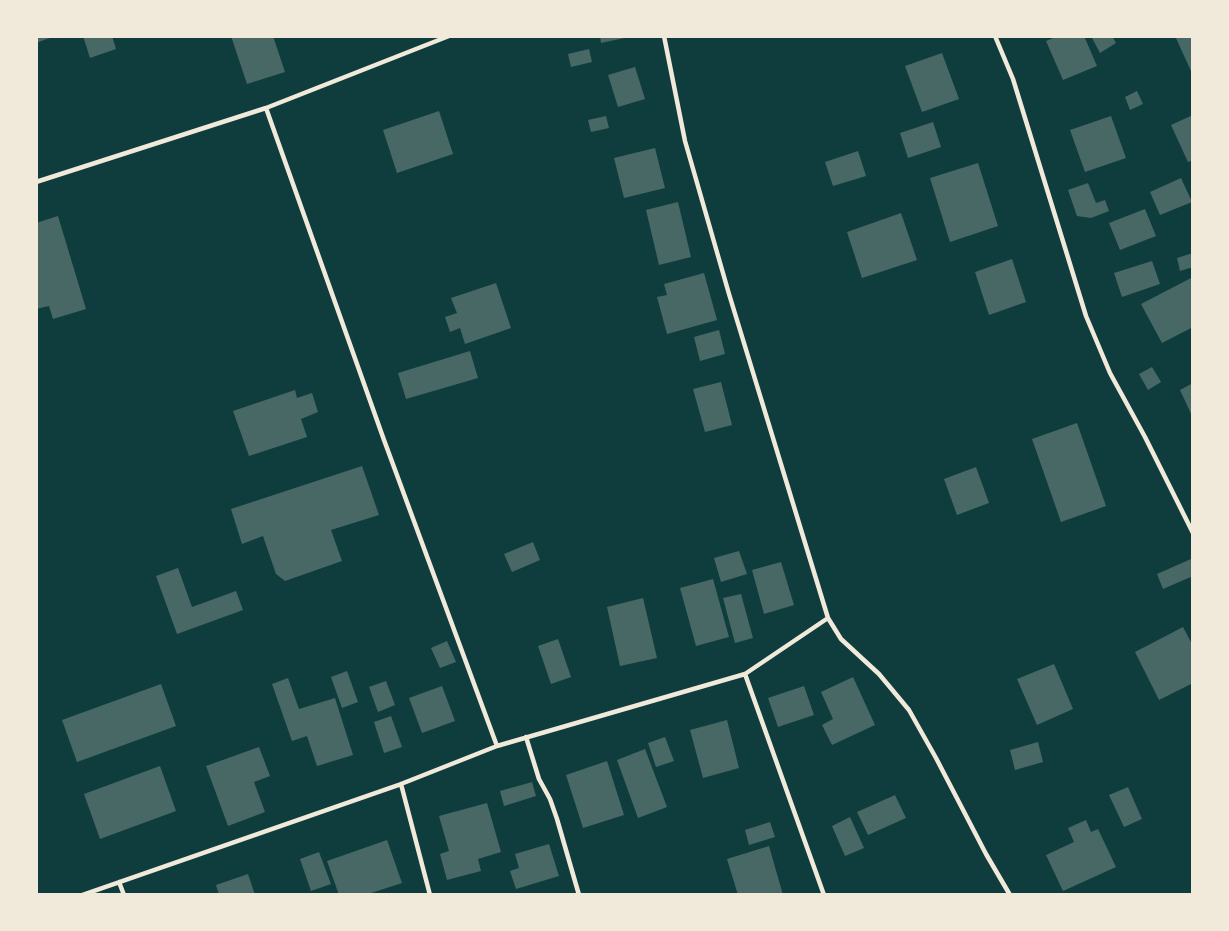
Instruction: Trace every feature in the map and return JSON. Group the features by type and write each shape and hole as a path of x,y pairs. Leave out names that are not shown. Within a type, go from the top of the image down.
{"lane":[{"path":"36,182 266,108 449,36"},
{"path":"664,36 688,152 828,618 841,639 879,674 909,710 1010,895"},
{"path":"995,36 1013,79 1086,316 1110,373 1193,533"},
{"path":"266,108 384,440 497,746"},
{"path":"82,895 401,784 497,746 744,674 828,618"},
{"path":"744,674 824,895"},
{"path":"526,737 539,779 550,799 557,819 579,895"},
{"path":"401,784 430,895"},
{"path":"120,882 124,895"}],"building":[{"path":"36,36 55,36 36,43"},
{"path":"83,36 112,36 116,49 90,58"},
{"path":"231,36 273,36 285,72 247,84"},
{"path":"600,36 629,36 629,37 601,43"},
{"path":"1058,36 1084,36 1097,66 1063,80 1046,41"},
{"path":"1091,36 1112,36 1116,43 1100,53"},
{"path":"1175,36 1193,36 1193,70 1191,71"},
{"path":"589,49 592,62 571,67 568,54"},
{"path":"942,53 959,99 922,112 905,66"},
{"path":"635,67 645,99 618,107 608,75"},
{"path":"1137,91 1143,104 1130,110 1125,97"},
{"path":"439,111 453,154 397,173 383,130"},
{"path":"1193,115 1193,160 1188,162 1171,125"},
{"path":"606,116 609,128 591,132 588,120"},
{"path":"1111,116 1126,158 1085,172 1070,130"},
{"path":"933,122 941,147 908,158 900,133"},
{"path":"655,148 665,188 624,198 614,158"},
{"path":"858,151 866,176 833,186 825,162"},
{"path":"978,163 998,226 950,242 930,178"},
{"path":"1181,178 1192,202 1160,215 1150,192"},
{"path":"1088,183 1096,203 1105,200 1109,211 1091,218 1077,216 1068,190"},
{"path":"678,202 691,257 659,265 646,210"},
{"path":"1145,209 1156,236 1120,250 1109,223"},
{"path":"901,213 917,260 862,278 847,232"},
{"path":"58,216 86,309 53,319 49,306 36,309 36,223"},
{"path":"1193,253 1193,267 1180,271 1177,258"},
{"path":"1012,259 1026,302 989,315 975,272"},
{"path":"1152,261 1160,284 1122,297 1114,273"},
{"path":"704,273 717,320 667,334 657,297 667,295 664,284"},
{"path":"1193,277 1193,327 1162,343 1141,304"},
{"path":"496,283 511,328 465,344 460,328 450,332 445,317 457,313 451,298"},
{"path":"719,330 725,354 700,361 694,337"},
{"path":"470,351 478,378 406,399 398,373"},
{"path":"1152,367 1161,382 1148,390 1139,374"},
{"path":"721,382 732,425 705,432 693,389"},
{"path":"1193,383 1193,418 1180,390"},
{"path":"295,390 297,398 312,393 318,412 301,419 307,437 249,456 233,411"},
{"path":"1077,423 1106,506 1061,522 1032,439"},
{"path":"362,466 379,515 331,530 342,561 285,581 276,574 263,536 242,544 231,509"},
{"path":"976,467 989,503 957,515 944,479"},
{"path":"533,542 540,560 512,572 504,554"},
{"path":"739,551 747,574 721,582 714,558"},
{"path":"1191,559 1193,576 1163,589 1157,574"},
{"path":"781,562 794,605 764,614 752,570"},
{"path":"178,568 192,607 236,591 243,610 177,634 156,576"},
{"path":"713,579 729,637 696,646 680,588"},
{"path":"741,594 753,638 735,643 723,598"},
{"path":"643,598 657,658 620,666 607,607"},
{"path":"1183,627 1193,646 1193,683 1159,700 1135,652"},
{"path":"558,639 571,677 551,684 538,646"},
{"path":"447,641 456,662 440,668 431,648"},
{"path":"1054,664 1073,709 1037,725 1017,679"},
{"path":"347,671 358,702 342,708 331,677"},
{"path":"853,677 875,725 832,745 822,725 833,719 821,692"},
{"path":"288,678 299,709 335,698 353,755 317,766 307,736 292,741 272,684"},
{"path":"386,681 395,705 378,712 369,687"},
{"path":"161,684 176,726 77,762 62,720"},
{"path":"442,686 455,721 422,733 409,698"},
{"path":"804,686 814,715 778,727 768,698"},
{"path":"391,716 402,747 384,753 374,722"},
{"path":"727,720 739,768 703,778 690,730"},
{"path":"665,737 674,761 656,767 648,743"},
{"path":"1038,742 1043,762 1015,770 1010,750"},
{"path":"259,747 270,776 254,782 265,812 228,826 206,766"},
{"path":"645,749 667,807 638,818 617,760"},
{"path":"607,761 624,815 583,828 566,775"},
{"path":"160,766 176,811 100,839 84,794"},
{"path":"532,782 536,796 504,806 500,791"},
{"path":"1128,787 1142,819 1124,827 1109,795"},
{"path":"895,795 906,818 868,835 857,812"},
{"path":"487,803 501,852 478,859 481,871 447,880 440,854 449,851 439,816"},
{"path":"850,817 864,848 845,856 832,826"},
{"path":"1086,820 1091,832 1098,829 1116,867 1063,891 1046,855 1074,842 1068,828"},
{"path":"770,822 775,837 749,845 745,830"},
{"path":"387,840 402,883 365,895 339,895 327,861"},
{"path":"549,844 559,876 516,889 510,871 519,868 515,854"},
{"path":"769,846 783,895 738,895 727,859"},
{"path":"319,852 331,884 311,891 300,859"},
{"path":"248,874 255,895 219,895 216,885"}]}
